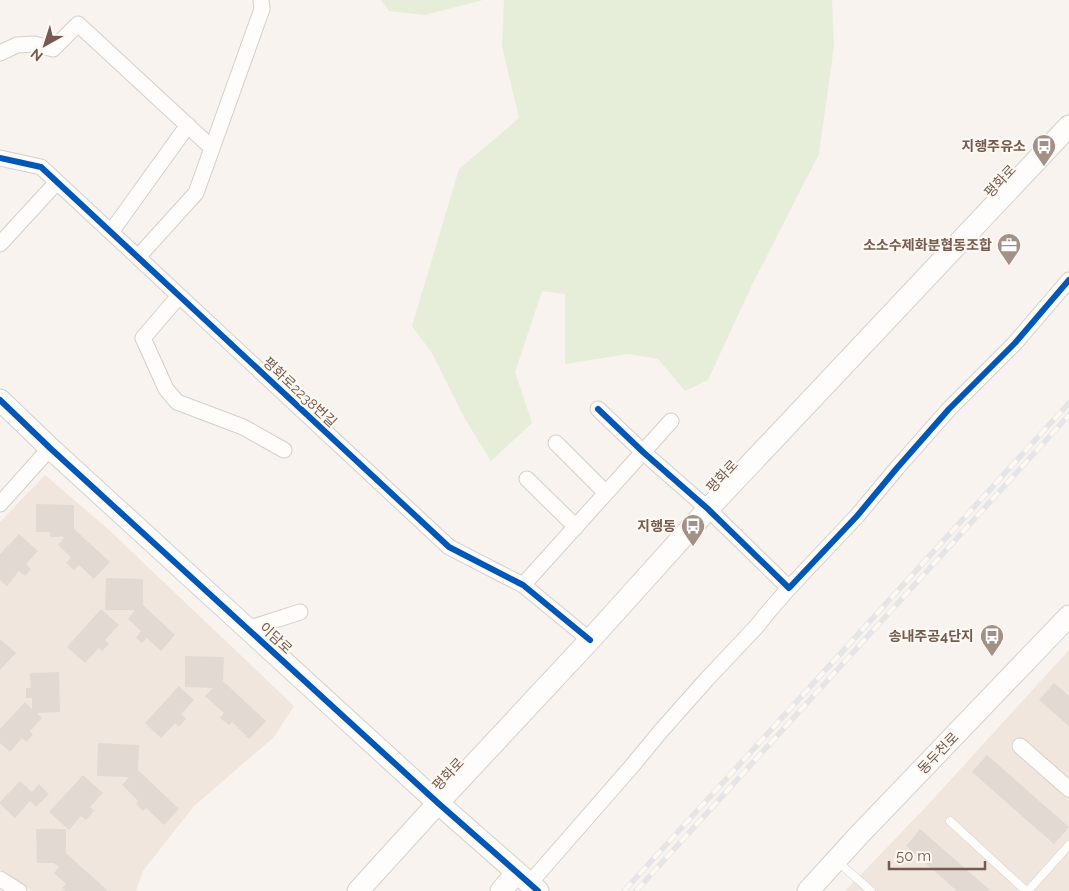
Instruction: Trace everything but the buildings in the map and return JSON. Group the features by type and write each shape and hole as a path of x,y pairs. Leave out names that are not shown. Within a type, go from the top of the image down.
{"street":[{"path":"138,257 196,193 262,9 261,0"},
{"path":"0,53 17,46 34,44 54,49 78,24 212,148"},
{"path":"111,232 188,125"},
{"name":"평화로","path":"358,891 708,509 1069,126"},
{"name":"평화로2238번길","path":"0,158 42,168 449,547 523,585 590,640"},
{"path":"0,244 57,182"},
{"path":"501,891 528,883 701,686 857,516 949,409 1015,343 1069,280"},
{"path":"179,296 143,338 166,388 177,402 243,427 284,450"},
{"name":"이담로","path":"0,400 247,629 528,883"},
{"path":"598,409 643,452 708,509 789,588"},
{"path":"523,585 671,421"},
{"path":"556,443 606,493"},
{"path":"0,504 50,448"},
{"path":"527,479 576,527"},
{"path":"247,629 300,612"},
{"name":"동두천로","path":"808,891 1067,624"},
{"path":"1020,746 1069,789"},
{"path":"0,879 19,891"}],"lane":[{"path":"950,821 1027,891 1069,845"},
{"path":"836,860 871,891"}],"shaded area":[{"path":"45,475 109,530 294,706 273,738 194,806 143,871 136,891 32,891 0,869 0,522"},
{"path":"1069,650 1069,891 845,891 924,809"}],"green space":[{"path":"381,0 483,0 425,15 389,11"},
{"path":"504,0 832,0 834,46 819,154 752,285 708,380 685,391 658,359 628,354 565,364 565,294 542,291 515,372 532,423 491,461 465,419 432,353 412,326 459,169 519,118 502,46"}],"railway":[{"path":"624,891 1069,403"},
{"path":"636,891 1069,415"}],"cycle path":[{"path":"0,158 41,167 449,547 523,585 590,640"},
{"path":"598,409 643,452 708,509 789,588 857,516 949,409 1015,343 1069,280"},
{"path":"0,400 438,803 538,891"}],"place":[{"name":"지행주유소","path":"1044,167"},
{"name":"소소수제화분협동조합","path":"1009,266"},
{"name":"지행동","path":"693,547"},
{"name":"송내주공4단지","path":"992,657"}]}
